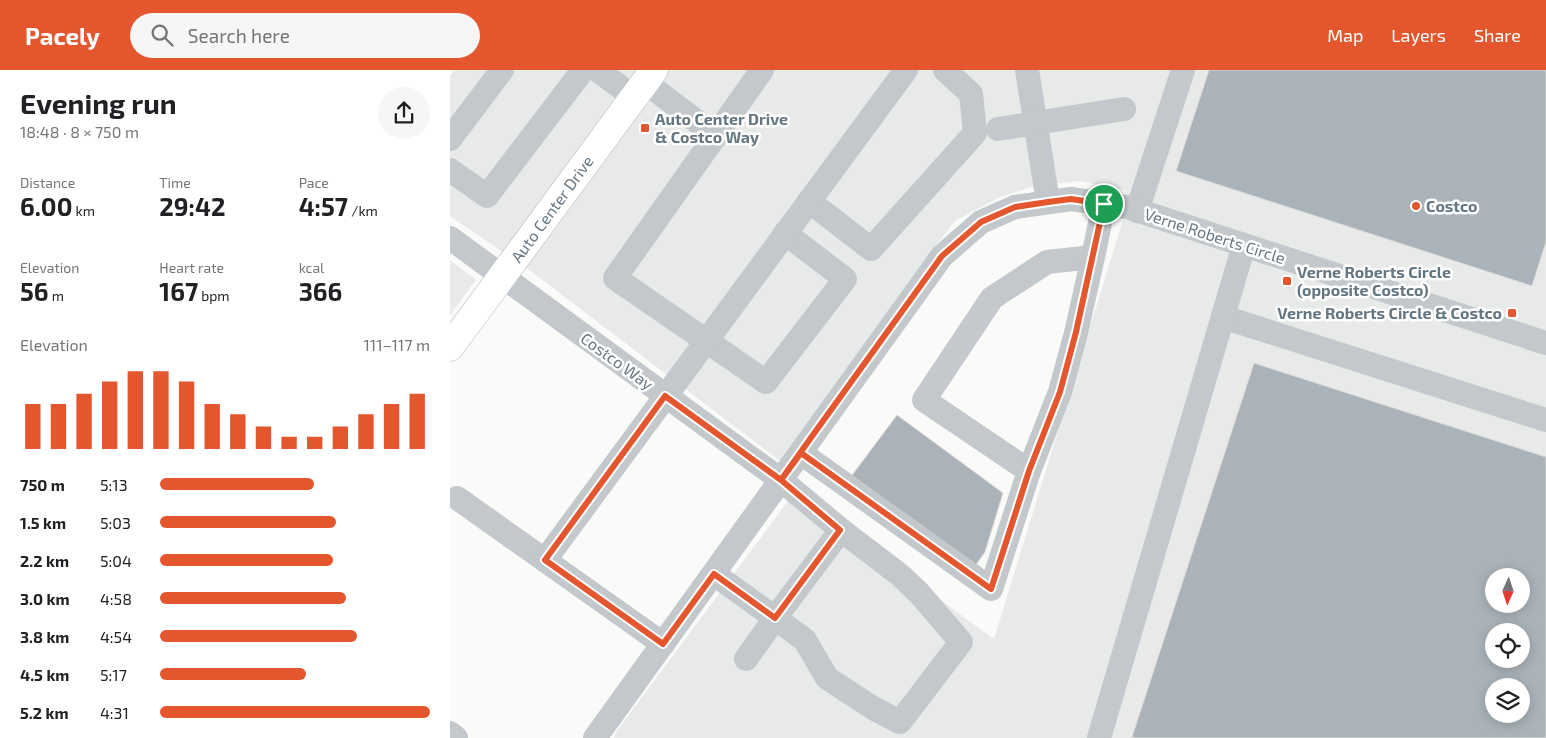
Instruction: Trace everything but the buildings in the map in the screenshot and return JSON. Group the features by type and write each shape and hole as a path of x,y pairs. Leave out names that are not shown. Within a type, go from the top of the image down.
{"main road":[{"name":"Auto Center Drive","path":"450,347 644,83"}],"street":[{"path":"450,139 502,70"},
{"path":"450,170 487,196 583,70"},
{"path":"597,70 644,83 716,136"},
{"path":"762,70 615,278 766,382 845,279 785,233"},
{"path":"545,560 906,70"},
{"path":"809,201 871,249 975,133 971,94 945,70"},
{"path":"1026,70 1048,202"},
{"path":"1137,210 1182,70"},
{"path":"998,129 1124,109"},
{"name":"Verne Roberts Circle","path":"596,738 942,256 981,222 1015,207 1071,199 1137,210 1546,343"},
{"path":"801,453 991,589 1029,471 1060,392 1076,332 1104,204"},
{"name":"Costco Way","path":"450,238 781,480 840,530 900,575 919,593 961,642 900,722 873,708 827,678 805,640 775,618"},
{"path":"1099,738 1244,245"},
{"path":"1029,471 924,400 992,298 1047,262 1092,257"},
{"path":"1223,317 1546,420"},
{"path":"457,498 663,644"},
{"path":"746,659 840,530"},
{"path":"714,574 775,618"},
{"path":"450,733 456,738"}],"shaded area":[{"path":"455,70 1546,70 1546,738 614,738 616,732 794,493 994,639 1127,207 1137,210 1125,190 1080,181 1038,185 1000,197 955,221 919,267 780,461 532,272 450,216 450,76"},
{"path":"450,260 476,280 450,315"}],"place":[{"name":"Auto Center Drive & Costco Way","path":"645,128"},
{"name":"Costco","path":"1416,206"},
{"name":"Verne Roberts Circle (opposite Costco)","path":"1287,281"},
{"name":"Verne Roberts Circle & Costco","path":"1512,313"}],"route":[{"path":"1104,204 1071,199 1015,207 981,222 942,256 781,480 665,396 545,560 663,644 714,574 775,618 840,530 781,480 801,453 991,589 1029,471 1060,392 1076,332 1104,204"}]}
